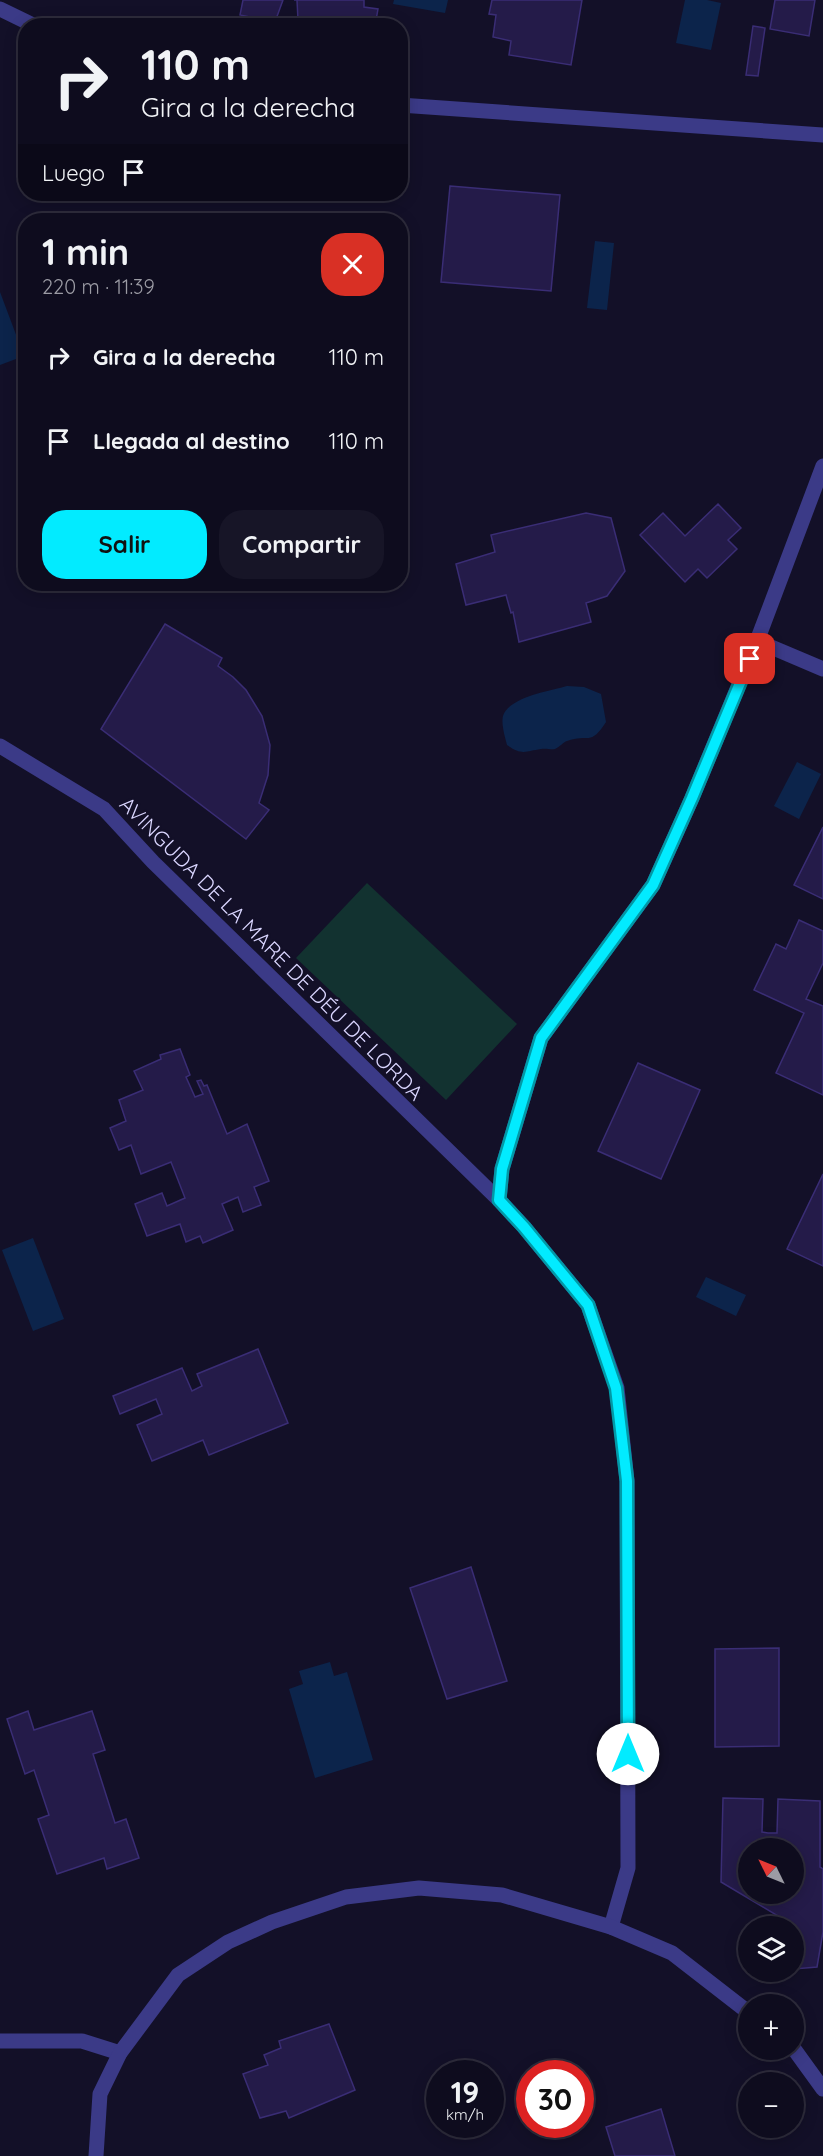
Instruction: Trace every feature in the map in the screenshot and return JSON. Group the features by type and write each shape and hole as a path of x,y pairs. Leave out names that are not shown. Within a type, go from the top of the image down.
{"street":[{"path":"0,9 19,18"},
{"path":"408,106 823,135"},
{"path":"499,1200 502,1169 541,1038 653,885 757,641 823,466"},
{"path":"757,641 823,669"},
{"name":"AVINGUDA DE LA MARE DE DÉU DE LORDA","path":"0,746 104,809 153,862 499,1200 588,1305 616,1388 627,1481 628,1868 611,1927"},
{"path":"96,2156 100,2094 120,2053 178,1975 228,1942 272,1922 346,1897 419,1888 502,1895 611,1927 672,1953 738,2004"},
{"path":"0,2041 82,2041 120,2053"},
{"path":"802,2060 823,2089"}],"green space":[{"path":"367,883 517,1024 446,1100 296,958"}],"water":[{"path":"394,0 448,0 445,13 393,4"},
{"path":"685,0 707,0 721,3 711,50 676,43"},
{"path":"595,241 614,243 607,310 587,308"},
{"path":"0,292 18,340 18,358 0,365"},
{"path":"567,686 584,687 601,694 606,722 601,730 592,737 567,741 553,749 520,752 507,745 502,723 507,709 521,699"},
{"path":"797,762 821,774 799,819 774,806"},
{"path":"33,1238 64,1319 33,1331 2,1250"},
{"path":"706,1277 746,1295 736,1316 696,1297"},
{"path":"330,1662 334,1676 347,1672 373,1760 315,1778 289,1689 303,1684 299,1671"}],"building":[{"path":"243,0 283,0 276,18 240,15"},
{"path":"297,0 364,0 364,7 378,9 376,18 298,18"},
{"path":"492,0 582,0 571,65 509,55 511,41 493,37 496,15 489,14"},
{"path":"775,0 815,0 809,36 770,29"},
{"path":"753,26 765,28 758,76 746,75"},
{"path":"450,186 560,195 551,291 441,282"},
{"path":"718,504 741,528 728,540 737,549 707,578 698,569 685,582 640,535 663,513 685,536"},
{"path":"586,513 611,518 625,571 607,596 586,603 591,622 519,642 513,612 511,613 506,595 466,605 456,564 495,552 491,535"},
{"path":"165,624 222,658 218,666 246,690 262,716 270,745 268,775 259,803 269,810 246,839 101,729"},
{"path":"823,827 823,899 794,885"},
{"path":"799,920 823,931 823,963 806,999 823,1006 823,1095 776,1073 804,1013 754,990 776,944 786,949"},
{"path":"180,1049 190,1075 186,1077 195,1097 203,1094 197,1081 201,1080 204,1086 207,1085 227,1134 247,1124 269,1181 254,1187 261,1205 243,1212 238,1197 222,1204 233,1230 203,1243 200,1236 186,1242 180,1224 147,1236 135,1204 162,1193 167,1206 185,1198 171,1162 141,1174 131,1145 119,1150 110,1128 126,1121 119,1100 143,1090 134,1071 161,1059 160,1055"},
{"path":"638,1063 700,1090 661,1179 598,1151"},
{"path":"823,1174 823,1266 787,1249"},
{"path":"258,1349 288,1423 209,1455 203,1440 152,1461 137,1425 162,1414 156,1399 120,1414 113,1396 182,1368 192,1391 202,1386 197,1374"},
{"path":"471,1567 507,1681 447,1699 410,1588"},
{"path":"779,1648 779,1746 715,1747 715,1649"},
{"path":"28,1711 34,1730 92,1711 105,1750 93,1754 115,1823 126,1819 139,1858 107,1869 104,1858 57,1874 38,1819 49,1815 34,1770 25,1774 7,1719"},
{"path":"723,1798 763,1799 762,1832 768,1833 777,1833 778,1799 820,1801 823,1932 817,1967 804,1968 804,1916 778,1916 758,1904 804,1904 804,1838 738,1838 738,1892 721,1882"},
{"path":"329,2024 355,2090 289,2118 286,2111 260,2118 243,2074 268,2065 264,2055 281,2048 279,2041"},
{"path":"661,2109 675,2156 615,2156 606,2127"}],"route":[{"path":"628,1754 627,1481 616,1388 588,1305 499,1200 502,1169 541,1038 653,885 750,659"}]}
